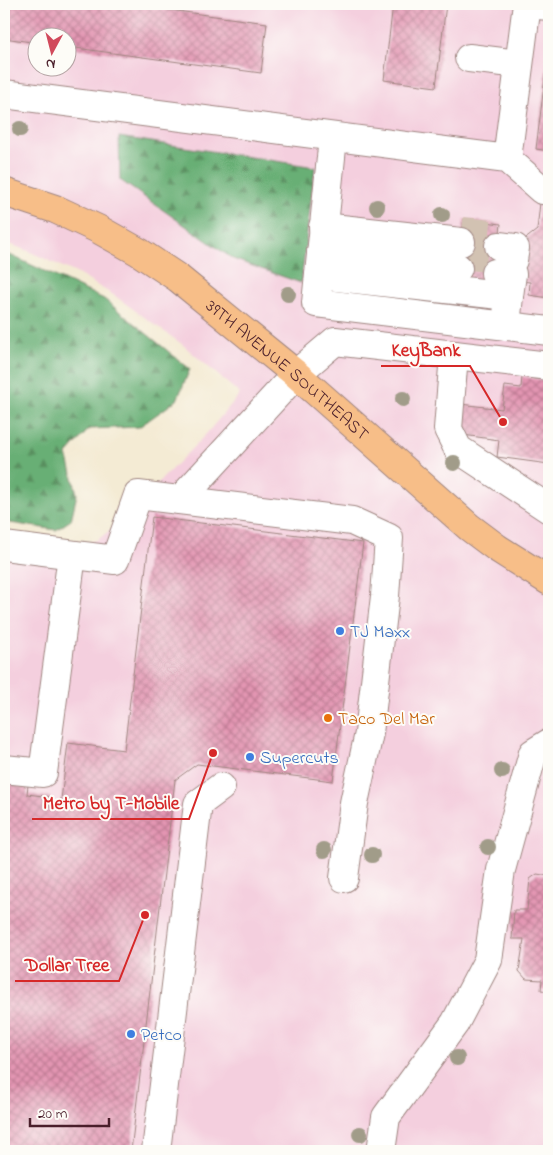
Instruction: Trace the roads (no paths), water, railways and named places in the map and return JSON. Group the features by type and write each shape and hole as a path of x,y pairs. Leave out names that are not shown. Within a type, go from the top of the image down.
{"main road":[{"name":"39TH AVENUE SOUTHEAST","path":"4,192 55,209 98,229 139,252 178,278 296,374 468,527 504,553 549,581"}],"street":[{"path":"506,159 527,4 549,6"},
{"path":"469,58 519,64"},
{"path":"4,94 506,159 542,190 549,191"},
{"path":"333,138 316,303 549,331"},
{"path":"322,242 460,249 322,242"},
{"path":"322,242 505,261 506,326"},
{"path":"180,500 296,374 335,340 549,366"},
{"path":"454,355 448,429 458,449 549,509"},
{"path":"4,546 115,560 138,495 352,522 389,538 385,596 369,733 354,803 344,878"},
{"path":"4,769 43,773 72,555"},
{"path":"381,1151 386,1117 455,1023 488,960 501,870 541,748"},
{"path":"156,1151 198,804 221,788"}],"tunnel":[{"path":"462,231 500,235"},
{"path":"459,255 497,259"}],"place":[{"name":"KeyBank","path":"503,422"},
{"name":"TJ Maxx","path":"340,631"},
{"name":"Taco Del Mar","path":"328,718"},
{"name":"Metro by T-Mobile","path":"213,753"},
{"name":"Supercuts","path":"250,757"},
{"name":"Dollar Tree","path":"145,915"},
{"name":"Petco","path":"131,1034"}]}
